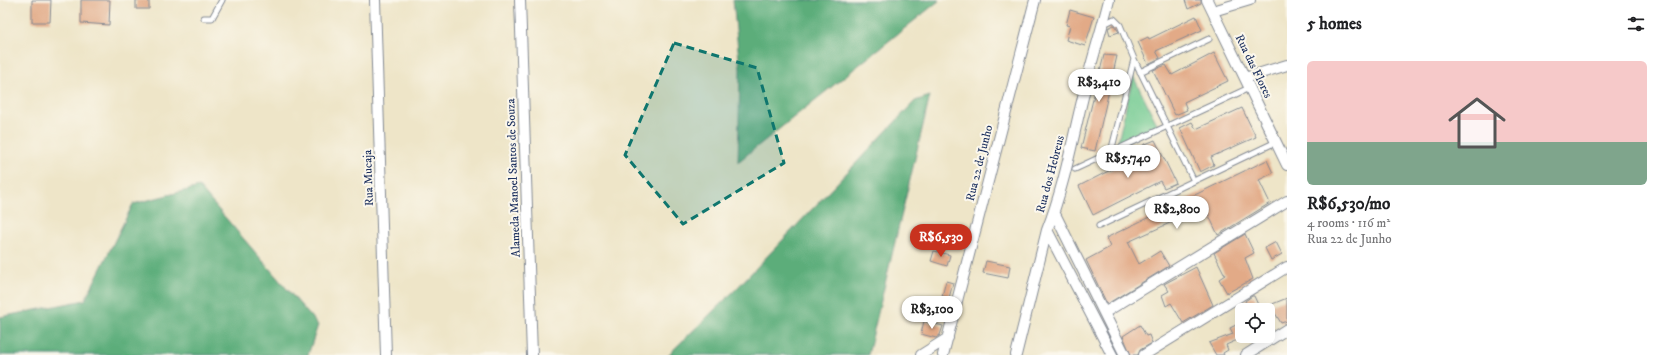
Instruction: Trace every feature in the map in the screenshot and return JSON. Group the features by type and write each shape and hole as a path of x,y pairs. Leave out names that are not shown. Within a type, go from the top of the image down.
{"street":[{"name":"Rua Mucaja","path":"375,0 386,355"},
{"name":"Alameda Manoel Santos de Souza","path":"520,0 532,355"},
{"name":"Rua 22 de Junho","path":"943,355 1035,0"},
{"name":"Rua dos Hebreus","path":"1016,355 1047,230 1054,212 1085,87 1109,0"},
{"name":"Rua das Flores","path":"1207,0 1276,142 1284,152 1287,165"},
{"path":"1212,11 1250,0"},
{"path":"1245,78 1287,65"},
{"path":"1104,313 1287,201"},
{"path":"1054,212 1126,355"},
{"path":"1047,230 1112,355"},
{"path":"1144,355 1287,267"},
{"path":"1246,355 1287,329"},
{"path":"921,355 948,338"}],"lane":[{"path":"204,18 212,18 222,0"},
{"path":"1103,24 1114,19 1120,25 1140,72 1194,181"},
{"path":"1140,72 1208,39"},
{"path":"1111,152 1134,59"},
{"path":"1075,169 1249,88"},
{"path":"1099,226 1276,142"}],"highlighted area":[{"path":"674,43 757,68 784,163 683,224 625,155"}],"green space":[{"path":"733,0 940,0 738,162 740,69"},
{"path":"1133,76 1158,126 1117,146"},
{"path":"930,96 868,355 668,355 737,288 915,101"},
{"path":"199,187 318,325 308,355 0,355 0,317 85,300 133,204"}],"building":[{"path":"32,0 51,0 50,22 32,22"},
{"path":"81,0 110,0 109,25 81,23"},
{"path":"136,0 149,0 149,9 136,9"},
{"path":"1185,0 1201,0 1201,3 1188,9"},
{"path":"1070,10 1094,17 1085,46 1066,40 1070,26 1066,25"},
{"path":"1196,16 1202,30 1156,51 1160,58 1148,64 1138,42 1148,37 1149,39"},
{"path":"1114,25 1119,32 1110,35 1108,28"},
{"path":"1214,53 1228,81 1184,102 1187,110 1175,115 1153,70 1166,65 1172,75"},
{"path":"1104,55 1117,56 1095,151 1081,148"},
{"path":"1242,108 1256,137 1211,157 1214,165 1200,172 1180,128 1192,122 1196,129"},
{"path":"1155,140 1176,183 1164,188 1160,181 1093,215 1079,186 1146,152 1143,145"},
{"path":"1267,160 1273,173 1259,180 1270,203 1218,235 1205,207 1128,242 1139,264 1160,251 1169,266 1107,304 1086,260 1110,247 1106,238"},
{"path":"1245,234 1254,253 1245,258 1253,279 1227,293 1219,279 1225,275 1214,253"},
{"path":"1276,242 1282,254 1271,260 1265,248"},
{"path":"934,251 950,255 947,266 931,261"},
{"path":"986,261 1010,266 1008,278 983,273"},
{"path":"1196,267 1213,305 1183,323 1171,303 1166,306 1162,295 1169,291 1164,284"},
{"path":"946,281 953,283 949,298 942,296"},
{"path":"1254,296 1257,303 1246,303 1245,301"},
{"path":"1287,298 1287,321 1281,323 1275,313 1275,303"},
{"path":"924,321 943,326 940,335 936,338 921,334"},
{"path":"1140,325 1146,336 1149,335 1152,343 1140,350 1138,355 1131,355 1123,336"},
{"path":"1235,326 1235,341 1226,345 1228,350 1223,353 1224,355 1216,355 1209,343 1233,334 1230,328"}]}
